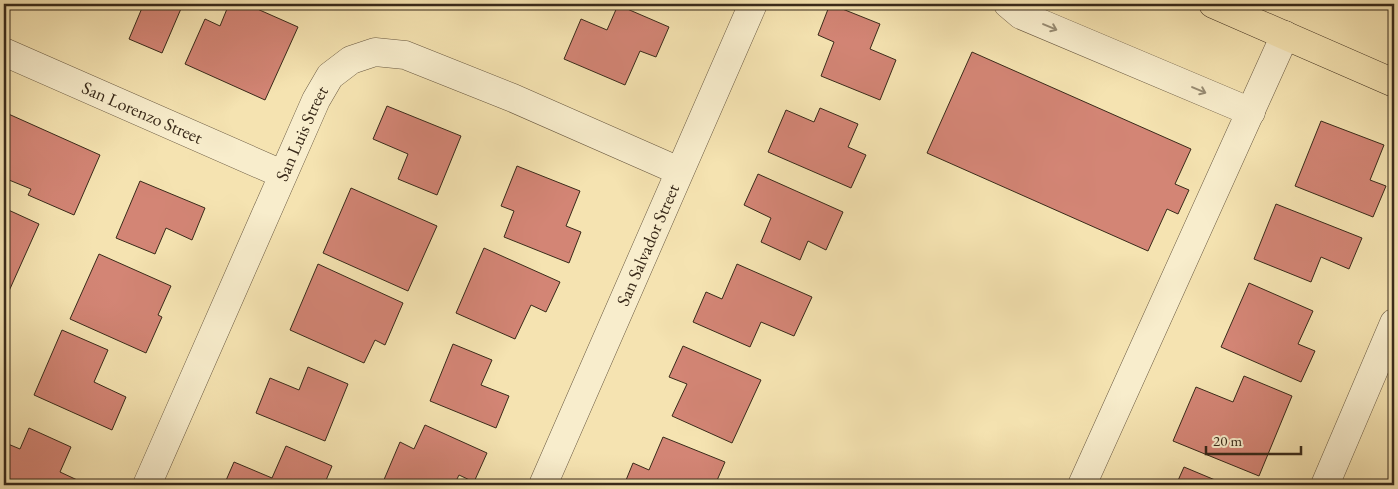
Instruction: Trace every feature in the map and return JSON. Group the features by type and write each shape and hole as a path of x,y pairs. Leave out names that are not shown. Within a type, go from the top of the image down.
{"main road":[{"path":"1213,4 1394,83"}],"street":[{"name":"San Salvador Street","path":"543,485 753,4"},
{"path":"1008,4 1021,15 1251,112"},
{"path":"1082,485 1285,35"},
{"name":"San Lorenzo Street","path":"4,52 282,174"},
{"name":"San Luis Street","path":"147,485 316,100 330,76 350,60 375,52 404,55 513,98 679,171"},
{"path":"1324,485 1394,323"}],"building":[{"path":"131,4 183,4 162,53 129,39 142,8"},
{"path":"229,4 246,4 298,27 265,100 185,64 205,19 220,26"},
{"path":"830,4 880,24 870,49 896,60 880,100 821,76 834,42 818,35"},
{"path":"618,5 669,27 656,57 640,51 625,85 564,59 581,19 607,30"},
{"path":"972,52 1191,149 1175,184 1189,190 1178,214 1167,209 1148,251 927,153"},
{"path":"387,106 461,136 437,195 398,179 408,154 373,139"},
{"path":"820,108 858,124 848,147 866,155 851,188 768,152 786,110 814,122"},
{"path":"4,112 100,155 74,215 28,195 31,189 9,180 6,189 4,188"},
{"path":"1321,121 1384,145 1370,180 1386,186 1373,217 1295,186"},
{"path":"517,166 580,191 566,226 581,232 569,263 504,237 514,211 501,206"},
{"path":"758,174 843,212 826,250 808,241 800,260 761,242 771,218 744,205"},
{"path":"140,181 205,208 192,240 166,228 155,254 116,238"},
{"path":"351,188 437,226 408,291 323,253"},
{"path":"1276,204 1362,238 1349,269 1321,257 1311,282 1254,259"},
{"path":"4,208 39,224 9,291 4,288"},
{"path":"484,248 560,282 546,312 531,305 515,339 456,313"},
{"path":"99,254 171,286 158,315 162,317 146,353 70,319"},
{"path":"318,264 403,303 385,345 375,340 364,363 290,330"},
{"path":"737,264 812,297 794,336 761,322 750,347 693,322 706,292 722,299"},
{"path":"1249,283 1313,311 1298,344 1315,351 1301,382 1221,347"},
{"path":"62,330 108,350 94,382 126,397 112,430 34,395"},
{"path":"453,344 492,360 481,385 509,396 496,428 430,401"},
{"path":"683,346 761,380 732,443 672,416 687,384 669,377"},
{"path":"308,367 348,384 325,441 256,413 270,378 299,390"},
{"path":"1244,376 1292,396 1259,476 1173,441 1196,387 1233,402"},
{"path":"425,425 487,453 474,482 459,475 454,485 391,485 383,482 400,442 414,449"},
{"path":"29,428 71,447 60,472 88,485 4,485 4,453 8,444 20,449"},
{"path":"663,437 725,462 715,485 624,485 633,463 649,470"},
{"path":"286,446 332,466 324,485 224,485 234,462 272,478"},
{"path":"1184,467 1227,485 1176,485"}]}
